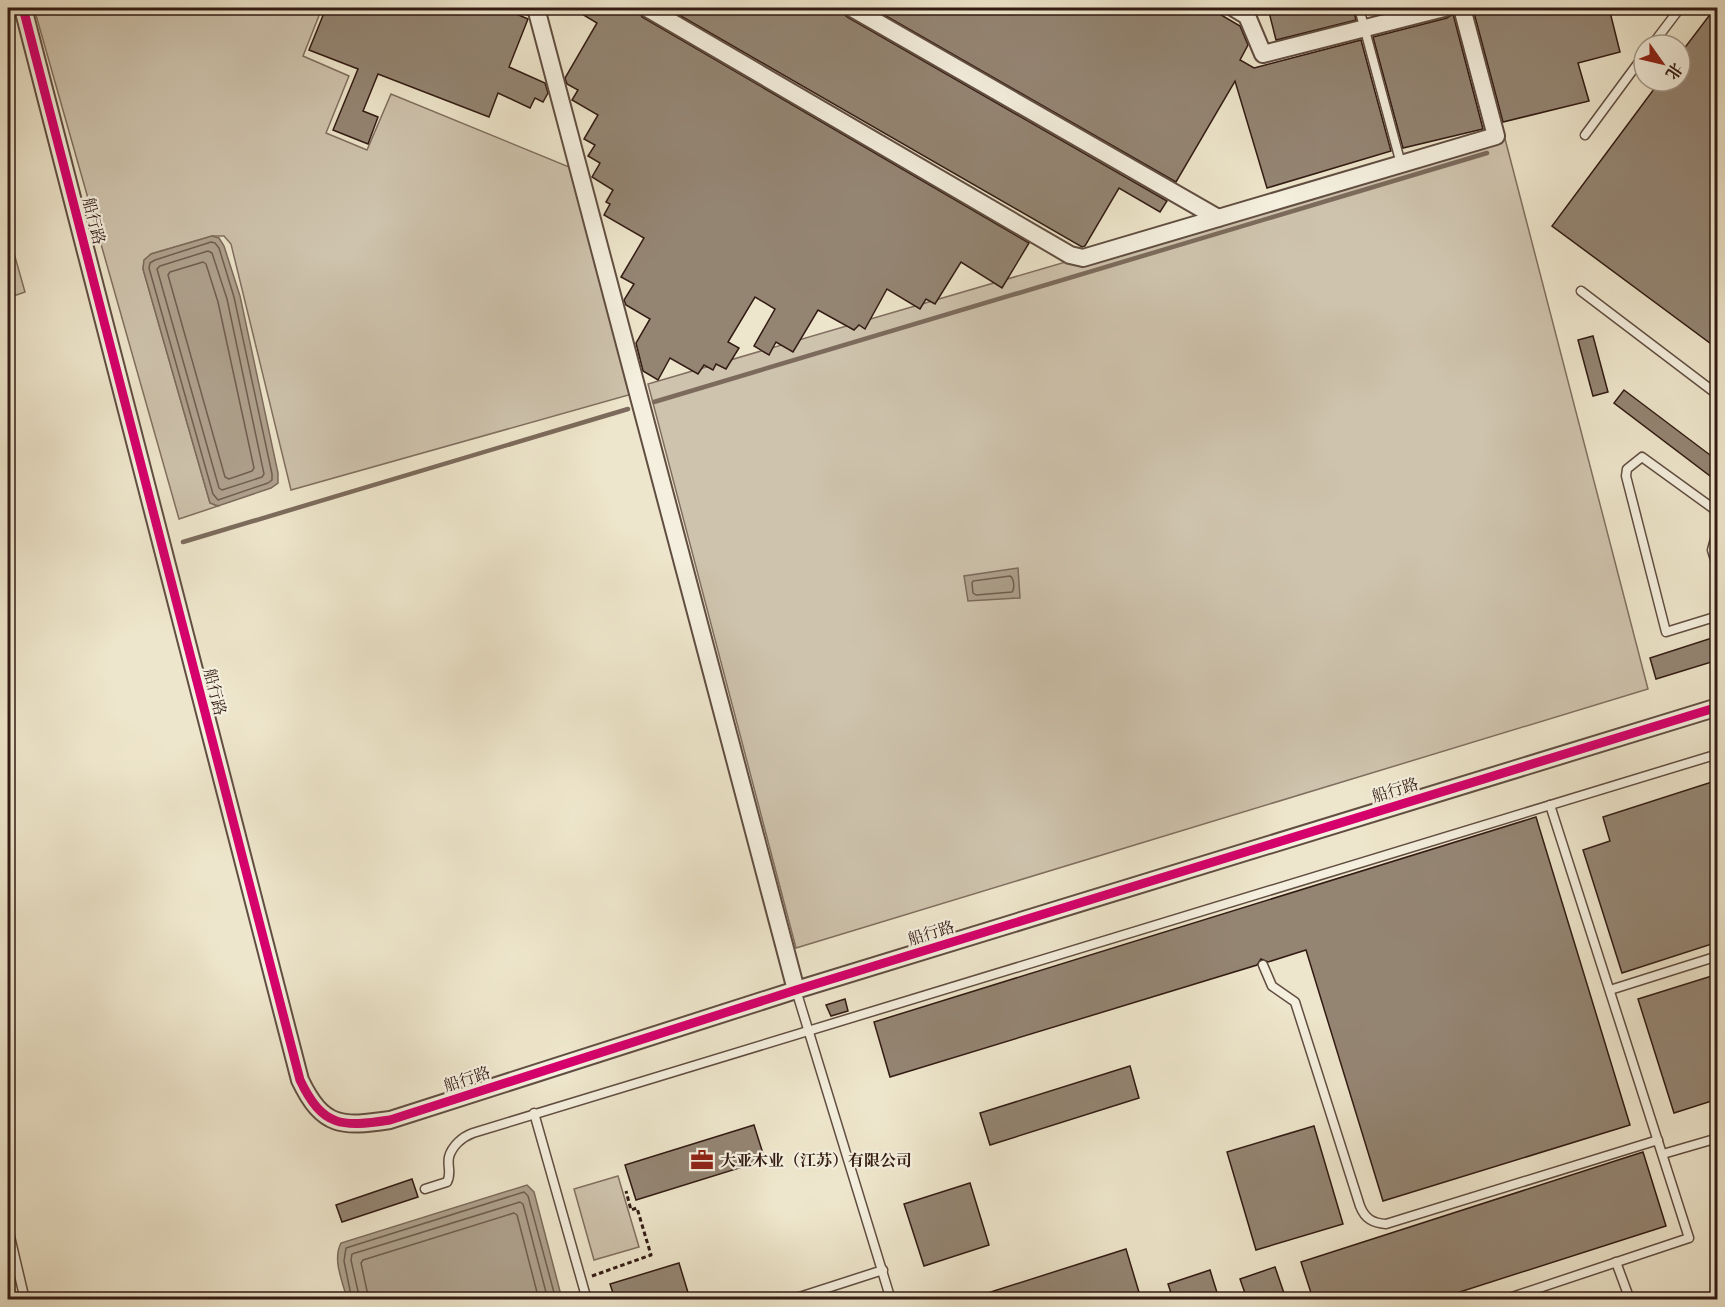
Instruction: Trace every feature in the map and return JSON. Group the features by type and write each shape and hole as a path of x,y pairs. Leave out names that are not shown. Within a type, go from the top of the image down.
{"street":[{"name":"船行路","path":"23,8 300,1080 306,1093 320,1110 337,1122 360,1124 390,1120 796,990 1718,707"},
{"path":"646,8 1070,255 1083,258 1496,136 1462,8"},
{"path":"852,8 1218,218"},
{"path":"1234,8 1247,16 1263,54 1444,8"},
{"path":"532,10 796,990"}],"lane":[{"path":"1359,8 1401,164"},
{"path":"1661,33 1680,8"},
{"path":"1585,135 1632,71"},
{"path":"1581,291 1718,395"},
{"path":"1718,512 1642,458 1627,469 1626,476 1666,632 1718,616"},
{"path":"1718,528 1712,550 1718,569"},
{"path":"425,1189 443,1184 449,1179 449,1157 458,1142 465,1136 808,1030 1246,900 1718,754"},
{"path":"1503,1299 1689,1238 1550,805"},
{"path":"1610,990 1718,957"},
{"path":"1263,965 1272,986 1295,1002 1360,1206 1363,1214 1378,1224 1386,1224 1658,1140"},
{"path":"796,990 891,1299"},
{"path":"534,1113 587,1299"},
{"path":"1663,1154 1718,1138"},
{"path":"8,1228 25,1299"},
{"path":"1616,1262 1630,1299"},
{"path":"790,1299 883,1270"}],"path":[{"path":"582,1280 651,1255 637,1208 631,1210 626,1191"}],"shaded area":[{"path":"34,8 322,8 303,56 349,76 326,133 367,150 391,94 574,169 632,394 291,490 231,244 224,236 212,236 151,254 144,261 143,269 210,503 218,506 179,519"},
{"path":"1503,131 1648,689 796,948 648,384 1401,164"},
{"path":"8,232 25,292 8,298"},
{"path":"618,1176 639,1247 594,1260 574,1189"}],"water":[{"path":"212,236 219,238 224,246 240,296 278,473 278,483 271,488 218,506 210,503 143,269 144,260 151,254"},
{"path":"1018,568 1020,598 968,601 964,576"},
{"path":"527,1185 534,1192 562,1299 347,1299 338,1264 341,1243"}],"building":[{"path":"326,8 502,8 528,19 509,67 545,83 548,93 543,102 535,98 530,108 498,93 489,117 378,74 363,111 378,117 368,144 333,130 358,69 309,50"},
{"path":"572,8 637,8 642,17 1029,243 1002,288 961,262 935,304 926,299 920,309 887,289 865,329 859,325 854,330 818,310 793,352 776,342 769,355 754,346 775,309 755,297 728,342 739,348 726,369 716,364 713,370 704,365 698,374 670,358 658,380 643,371 636,343 650,319 626,305 624,300 634,284 621,277 644,238 604,215 610,204 606,202 613,190 592,177 600,163 588,156 595,145 584,139 598,115 572,100 578,90 567,84 565,78 597,23"},
{"path":"667,8 842,8 847,17 1167,201 1160,212 1119,188 1085,246 1082,247"},
{"path":"872,8 1218,8 1216,12 1240,26 1248,45 1240,60 1254,68 1361,40 1391,151 1267,188 1235,81 1176,182"},
{"path":"1268,8 1353,8 1356,20 1276,40"},
{"path":"1609,8 1620,52 1578,63 1589,101 1503,122 1473,9"},
{"path":"1715,8 1718,8 1718,349 1552,226 1651,93 1692,93 1692,38"},
{"path":"1453,14 1483,129 1403,148 1373,37 1447,18"},
{"path":"1593,336 1608,392 1593,396 1578,340"},
{"path":"1624,390 1718,461 1718,482 1614,403"},
{"path":"1718,636 1718,660 1656,679 1650,658"},
{"path":"1718,780 1718,942 1622,973 1583,850 1610,841 1603,817"},
{"path":"1536,817 1630,1125 1383,1201 1306,950 1268,962 1261,959 1257,965 890,1077 874,1022"},
{"path":"1718,974 1718,1099 1674,1113 1638,999"},
{"path":"845,999 848,1011 831,1016 826,1005"},
{"path":"1130,1066 1139,1098 990,1145 980,1113"},
{"path":"754,1125 765,1160 636,1200 625,1165"},
{"path":"1314,1126 1343,1224 1256,1250 1227,1152"},
{"path":"1643,1152 1666,1226 1438,1299 1313,1299 1301,1262"},
{"path":"412,1179 418,1197 342,1222 336,1205"},
{"path":"970,1183 989,1245 924,1266 904,1204"},
{"path":"1126,1249 1141,1299 976,1299 975,1297"},
{"path":"679,1263 690,1299 615,1299 610,1284"},
{"path":"1275,1267 1286,1299 1247,1299 1240,1279"},
{"path":"1210,1270 1219,1299 1173,1299 1168,1284"}],"waterway":[{"path":"654,402 1487,153"},
{"path":"183,542 628,409"}],"cycle path":[{"path":"23,8 300,1080 317,1107 326,1116 336,1121 359,1123 390,1120 796,990 1718,707"}],"place":[{"name":"大亚木业（江苏）有限公司","path":"702,1160"}]}
